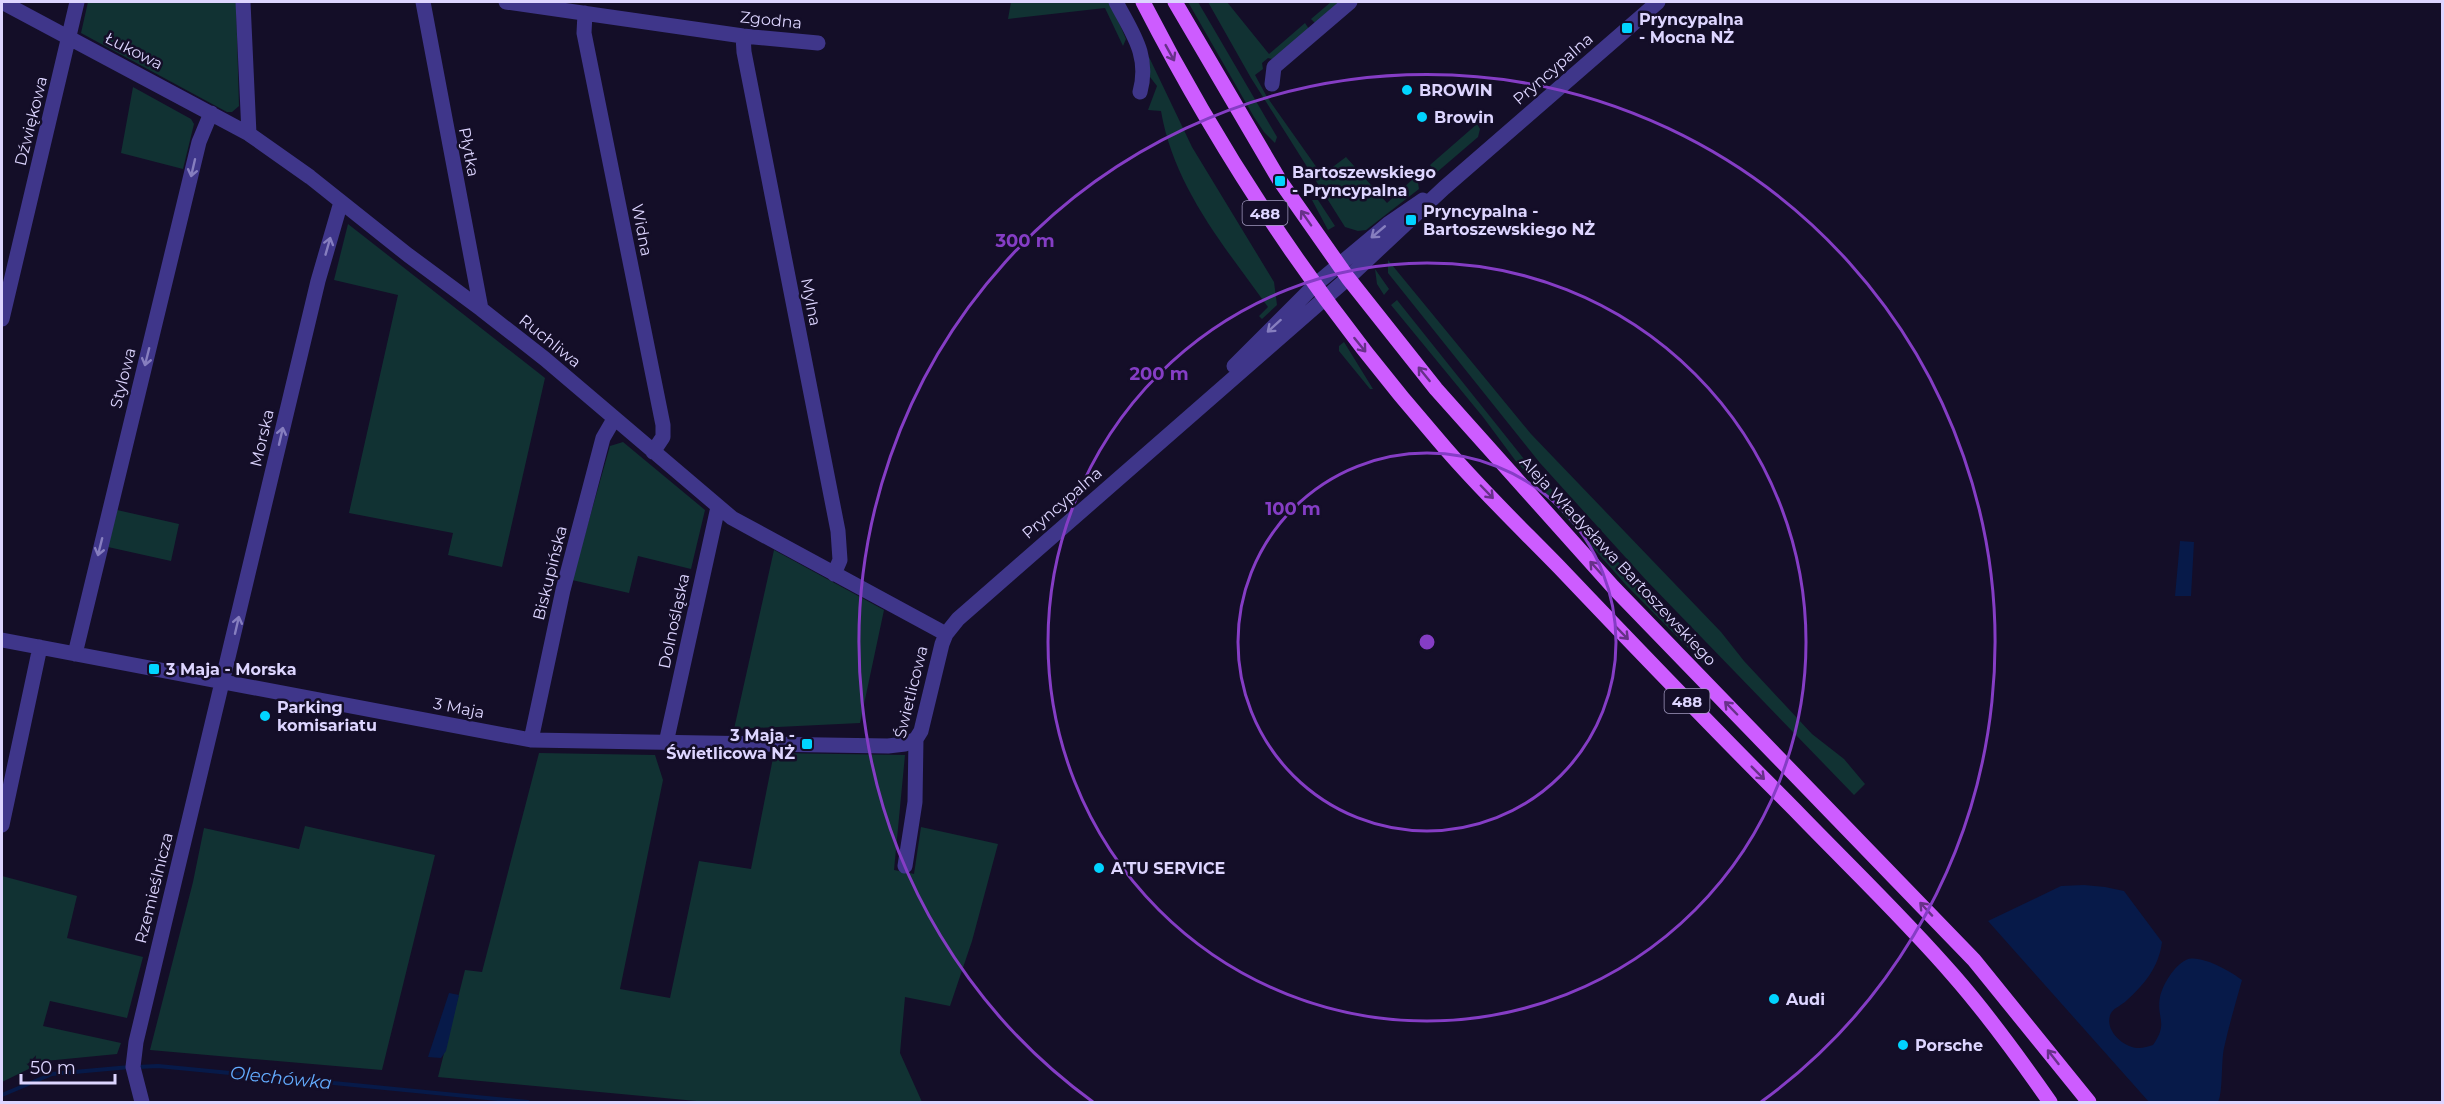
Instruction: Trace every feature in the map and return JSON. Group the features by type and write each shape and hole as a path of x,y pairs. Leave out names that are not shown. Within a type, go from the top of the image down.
{"main road":[{"name":"488","path":"1143,2 1186,83 1235,166 1349,332 1441,444 1695,709 1901,918 1991,1021 2050,1102"},
{"name":"Aleja Władysława Bartoszewskiego","path":"1175,2 1262,152 1343,272 1442,396 1613,586 1974,960 2089,1102"}],"street":[{"name":"Łukowa","path":"2,2 249,134"},
{"name":"Dźwiękowa","path":"2,320 77,2"},
{"path":"243,2 249,134"},
{"name":"Płytka","path":"423,2 481,309"},
{"name":"Zgodna","path":"506,2 743,36 818,43"},
{"path":"1116,2 1143,55 1144,75 1140,92"},
{"path":"1272,84 1274,67 1350,2"},
{"name":"Pryncypalna","path":"946,633 973,606 1203,403 1320,291 1444,188 1658,2"},
{"name":"Widna","path":"585,13 584,33 663,425 663,436 653,452"},
{"name":"Mylna","path":"743,36 744,52 838,531 840,560 834,574"},
{"name":"Stylowa","path":"75,654 199,142 211,112"},
{"name":"Ruchliwa","path":"249,134 310,177 545,359 718,507 744,525 946,633"},
{"name":"Morska","path":"223,682 318,281 341,202"},
{"name":"Biskupińska","path":"531,740 563,590 603,438 614,419"},
{"name":"Dolnośląska","path":"666,743 718,507"},
{"name":"Świetlicowa","path":"905,866 915,802 916,739 921,731 946,633"},
{"name":"3 Maja","path":"2,640 531,740 888,746 904,744 916,739"},
{"path":"2,825 40,647"},
{"name":"Rzemieślnicza","path":"142,1102 134,1078 134,1055 223,682"}],"green space":[{"path":"88,2 236,2 239,106 232,112 227,112 81,33"},
{"path":"1011,2 1110,2 1126,39 1123,46 1105,8 1008,19"},
{"path":"1188,2 1198,2 1277,137 1275,143 1254,117"},
{"path":"1208,2 1227,2 1269,54 1305,23 1309,29 1272,59 1268,58 1262,63 1263,69 1255,75 1267,97 1322,175 1346,157 1387,203 1414,178 1419,189 1366,230 1358,231 1345,227 1251,78"},
{"path":"1331,2 1339,2 1315,23 1311,19"},
{"path":"1149,57 1192,147 1274,282 1277,305 1262,319 1259,316 1268,307 1218,238 1189,190 1177,165 1161,111 1148,110 1157,86 1150,77"},
{"path":"133,87 191,119 194,124 183,169 121,153"},
{"path":"1477,124 1480,129 1478,137 1436,173 1430,165"},
{"path":"1312,200 1318,200 1335,226 1328,230"},
{"path":"348,224 545,378 502,567 448,555 453,533 349,513 398,295 334,280"},
{"path":"1388,260 1531,434 1721,632 1744,661 1812,734 1844,759 1865,784 1854,795 1646,580 1540,463 1388,273"},
{"path":"1375,269 1389,289 1384,295 1377,284"},
{"path":"1397,300 1528,464 1712,660 1705,665 1626,585 1515,460 1483,417 1391,305"},
{"path":"1344,342 1373,389 1370,389 1339,351 1339,346"},
{"path":"623,442 705,510 691,569 638,556 629,593 572,580 610,446"},
{"path":"117,510 179,524 171,561 108,547"},
{"path":"774,550 884,610 860,723 734,729"},
{"path":"539,753 655,755 663,780 620,989 670,998 699,861 751,869 774,753 905,755 894,870 914,874 921,827 998,844 972,941 950,1006 905,997 900,1053 922,1102 707,1102 438,1077 465,970 482,972"},
{"path":"305,826 435,855 382,1070 150,1050 193,882 204,828 299,849"},
{"path":"2,876 77,896 67,938 143,957 127,1018 50,1001 43,1026 121,1043 117,1054 45,1061 2,1082"}],"water":[{"path":"2180,541 2194,542 2191,596 2175,596"},
{"path":"2084,885 2124,891 2162,942 2158,960 2145,982 2111,1013 2109,1019 2112,1031 2127,1045 2139,1048 2153,1045 2161,1026 2159,1004 2161,992 2173,971 2186,960 2207,961 2242,980 2224,1048 2221,1092 2218,1102 2149,1102 1988,921 2061,886"},
{"path":"449,993 459,995 446,1051 441,1058 428,1057"}],"waterway":[{"name":"Olechówka","path":"137,1067 158,1066 528,1102"},
{"name":"Olechówka","path":"2,1095 52,1074 130,1067"}],"place":[{"name":"Pryncypalna - Mocna NŻ","path":"1627,28"},
{"name":"BROWIN","path":"1407,90"},
{"name":"Browin","path":"1422,117"},
{"name":"Bartoszewskiego - Pryncypalna","path":"1280,181"},
{"name":"Pryncypalna - Bartoszewskiego NŻ","path":"1411,220"},
{"name":"3 Maja - Morska","path":"154,669"},
{"name":"Parking komisariatu","path":"265,716"},
{"name":"3 Maja - Świetlicowa NŻ","path":"807,744"},
{"name":"A'TU SERVICE","path":"1099,868"},
{"name":"Audi","path":"1774,999"},
{"name":"Porsche","path":"1903,1045"}]}
